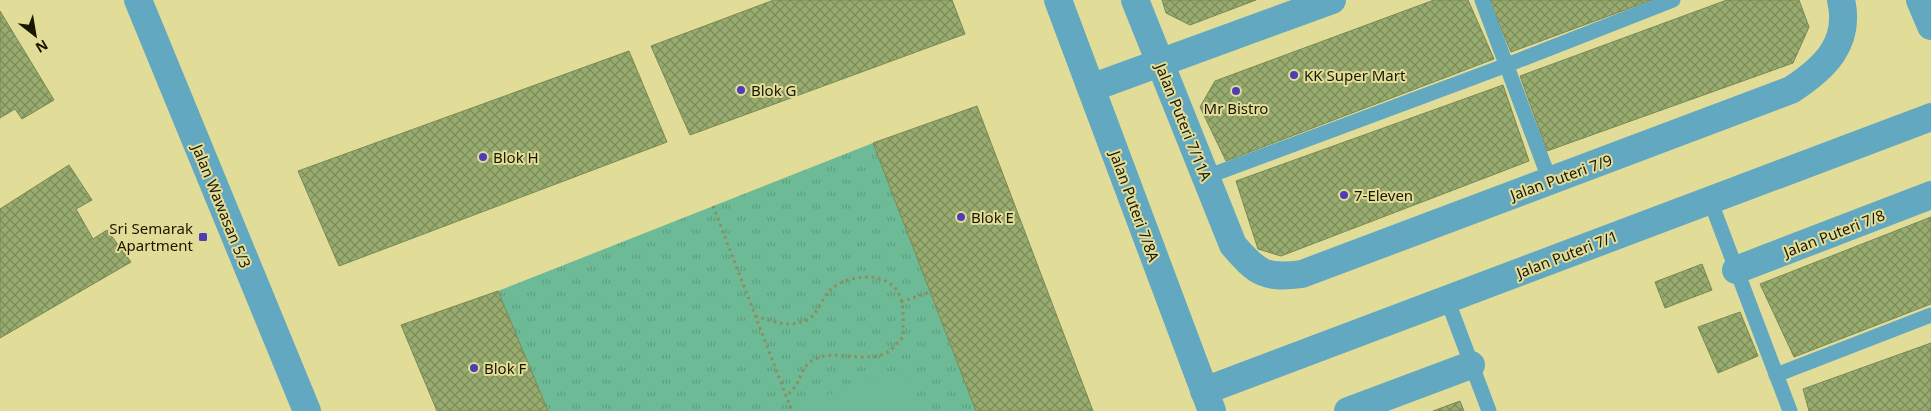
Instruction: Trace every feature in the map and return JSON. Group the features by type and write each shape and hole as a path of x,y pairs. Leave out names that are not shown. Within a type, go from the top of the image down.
{"street":[{"name":"Jalan Wawasan 5/3","path":"138,0 307,411"},
{"name":"Jalan Puteri 7/8A","path":"1058,0 1208,401"},
{"name":"Jalan Puteri 7/11A","path":"1135,0 1233,245"},
{"path":"1091,88 1332,0"},
{"name":"Jalan Puteri 7/9","path":"1233,245 1247,261 1263,274 1284,277 1302,274 1791,90 1824,65 1835,49 1843,32 1844,15 1841,0"},
{"path":"1920,0 1931,26"},
{"name":"Jalan Puteri 7/1","path":"1208,401 1447,299 1931,117"},
{"name":"Jalan Puteri 7/8","path":"1736,270 1931,195"},
{"path":"1348,411 1472,365"}],"lane":[{"path":"1482,0 1550,181"},
{"path":"1206,177 1507,65 1673,0"},
{"path":"1710,200 1790,411"},
{"path":"1447,299 1489,411"},
{"path":"1776,376 1931,315"}],"path":[{"path":"713,206 792,411"},
{"path":"755,316 783,325 797,324 810,319 830,290 848,279 883,279 897,291 904,310 903,337 886,352 868,358 829,356 814,360 803,369 794,390 786,396"},
{"path":"901,302 930,292"}],"green space":[{"path":"873,143 976,411 548,411 498,291"},
{"path":"906,369 920,411 801,411 799,404"}],"building":[{"name":"Blok G","path":"774,0 952,0 965,34 690,135 651,46"},
{"path":"1162,0 1256,0 1190,25 1166,13"},
{"path":"1434,0 1468,0 1494,59 1226,161 1200,107 1215,81"},
{"path":"1489,0 1652,0 1511,52"},
{"path":"1727,0 1799,0 1809,27 1793,63 1547,151 1520,76"},
{"path":"0,11 54,100 22,119 15,109 0,118"},
{"name":"Blok H","path":"629,51 667,142 339,266 298,171"},
{"path":"1503,85 1529,161 1281,256 1258,249 1236,181"},
{"name":"Blok E","path":"977,106 1093,411 976,411 873,143"},
{"path":"69,165 92,200 76,209 93,239 107,230 131,262 0,338 0,209"},
{"path":"1931,217 1931,304 1794,357 1760,284"},
{"path":"1702,264 1712,290 1665,308 1655,282"},
{"name":"Blok F","path":"498,291 548,411 437,411 401,325"},
{"path":"1740,312 1758,356 1718,373 1698,327"},
{"path":"1931,343 1931,411 1809,411 1803,389"},
{"path":"1460,401 1464,411 1433,411"}],"place":[{"name":"KK Super Mart","path":"1294,75"},
{"name":"Blok G","path":"741,90"},
{"name":"Mr Bistro","path":"1236,91"},
{"name":"Blok H","path":"483,157"},
{"name":"7-Eleven","path":"1344,195"},
{"name":"Blok E","path":"961,217"},
{"name":"Sri Semarak Apartment","path":"203,237"},
{"name":"Blok F","path":"474,368"}]}
